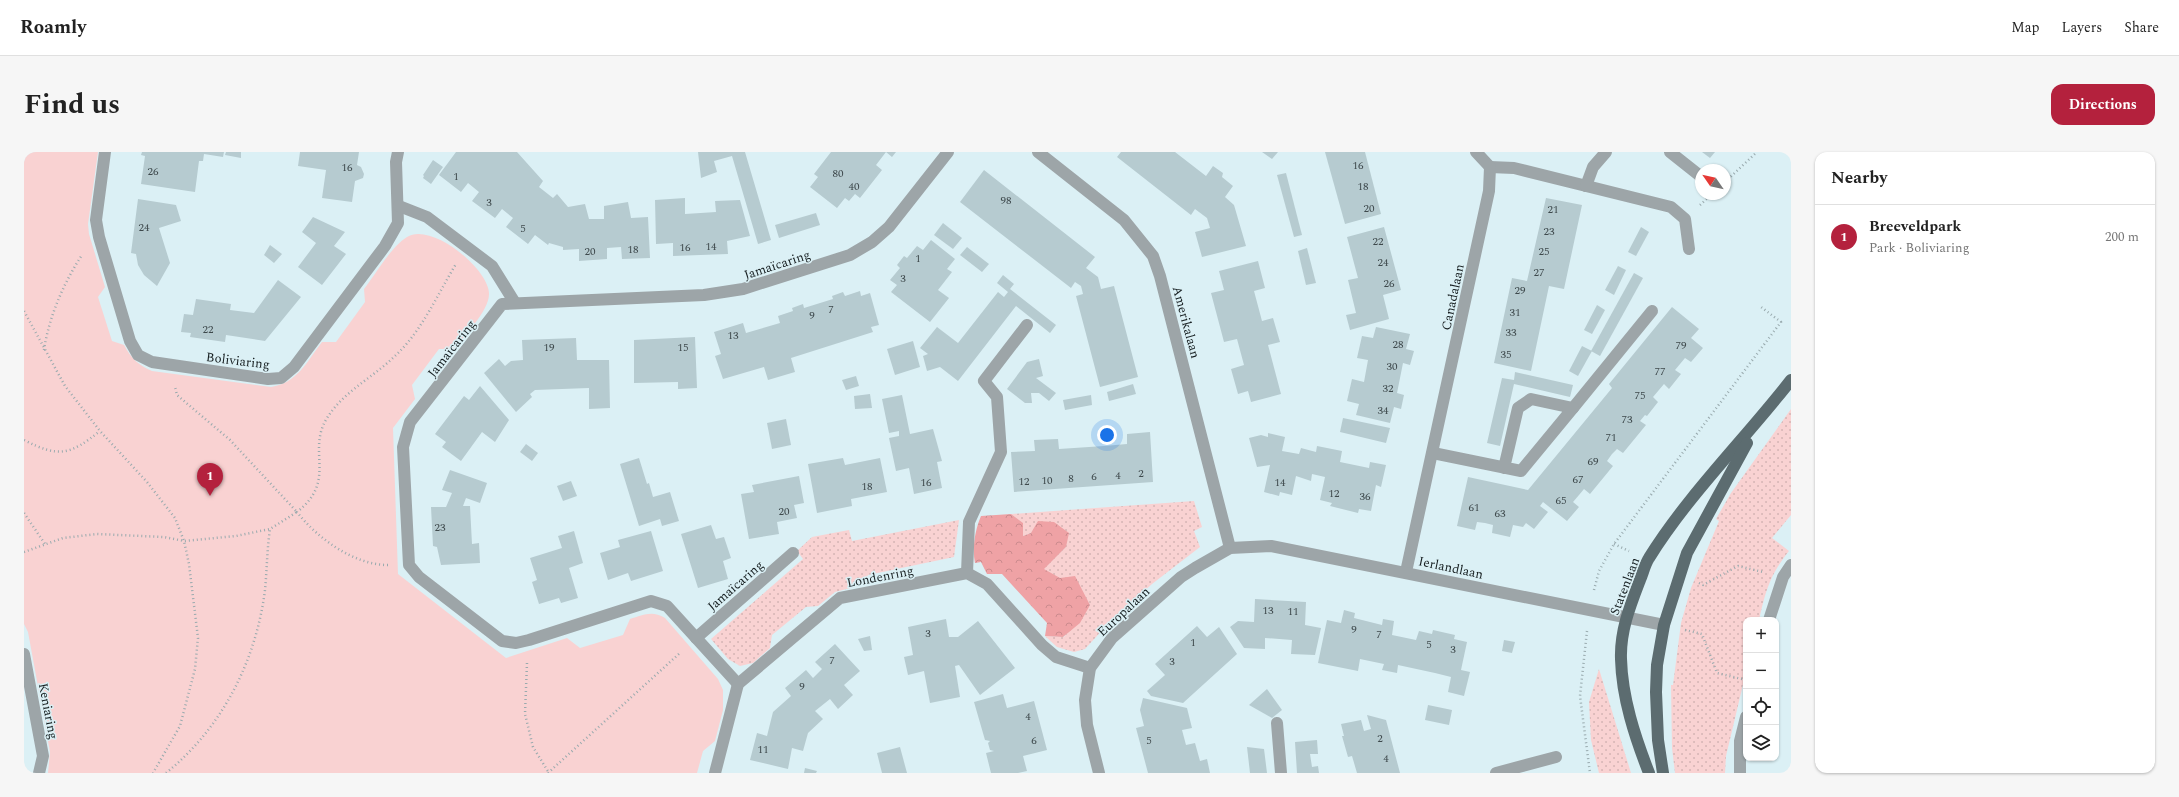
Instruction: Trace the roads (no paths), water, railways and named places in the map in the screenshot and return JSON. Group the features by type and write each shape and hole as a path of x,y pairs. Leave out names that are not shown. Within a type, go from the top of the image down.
{"main road":[{"name":"Statenlaan","path":"1649,773 1625,697 1621,658 1625,618 1648,559 1682,512 1761,420 1791,380"},
{"name":"Statenlaan","path":"1663,773 1658,740 1656,692 1657,665 1664,625 1687,553 1761,420"}],"street":[{"name":"Boliviaring","path":"106,152 96,220 98,237 130,341 138,355 152,362 171,366 268,379 281,378 294,367 386,246 398,223 399,206 396,162 398,152"},
{"name":"Jamaïcaring","path":"793,553 696,638 667,606 651,601 529,640 516,643 502,641 419,577 409,565 403,447 410,422 502,304 704,295 743,289 850,255 872,242 889,227 948,152"},
{"name":"Amerikalaan","path":"1038,152 1124,220 1153,256 1162,284 1230,548"},
{"path":"1476,152 1490,167 1514,168 1671,207 1685,220 1689,248"},
{"path":"1586,186 1593,167 1606,152"},
{"path":"1670,152 1695,172"},
{"name":"Canadalaan","path":"1406,572 1489,191 1490,167"},
{"path":"399,206 427,217 492,266 515,303"},
{"path":"1433,453 1521,471 1652,311"},
{"path":"1026,325 984,382 997,398 1001,452 969,522 967,573 987,584 1042,644 1056,657 1090,668"},
{"path":"1504,468 1518,408 1531,399 1573,408"},
{"name":"Ierlandlaan","path":"1230,548 1271,546 1664,625"},
{"name":"Europalaan","path":"1099,773 1087,725 1085,700 1090,668 1112,638 1181,577 1230,548"},
{"path":"1770,617 1783,577 1791,565"},
{"name":"Londenring","path":"738,684 840,598 967,573"},
{"path":"696,638 738,684 715,773"},
{"name":"Keniaring","path":"24,654 43,756 39,773"},
{"path":"1277,723 1281,773"},
{"path":"1740,773 1740,742 1744,725"},
{"path":"1496,773 1556,757"}],"place":[{"name":"Breeveldpark","path":"210,496"}]}
